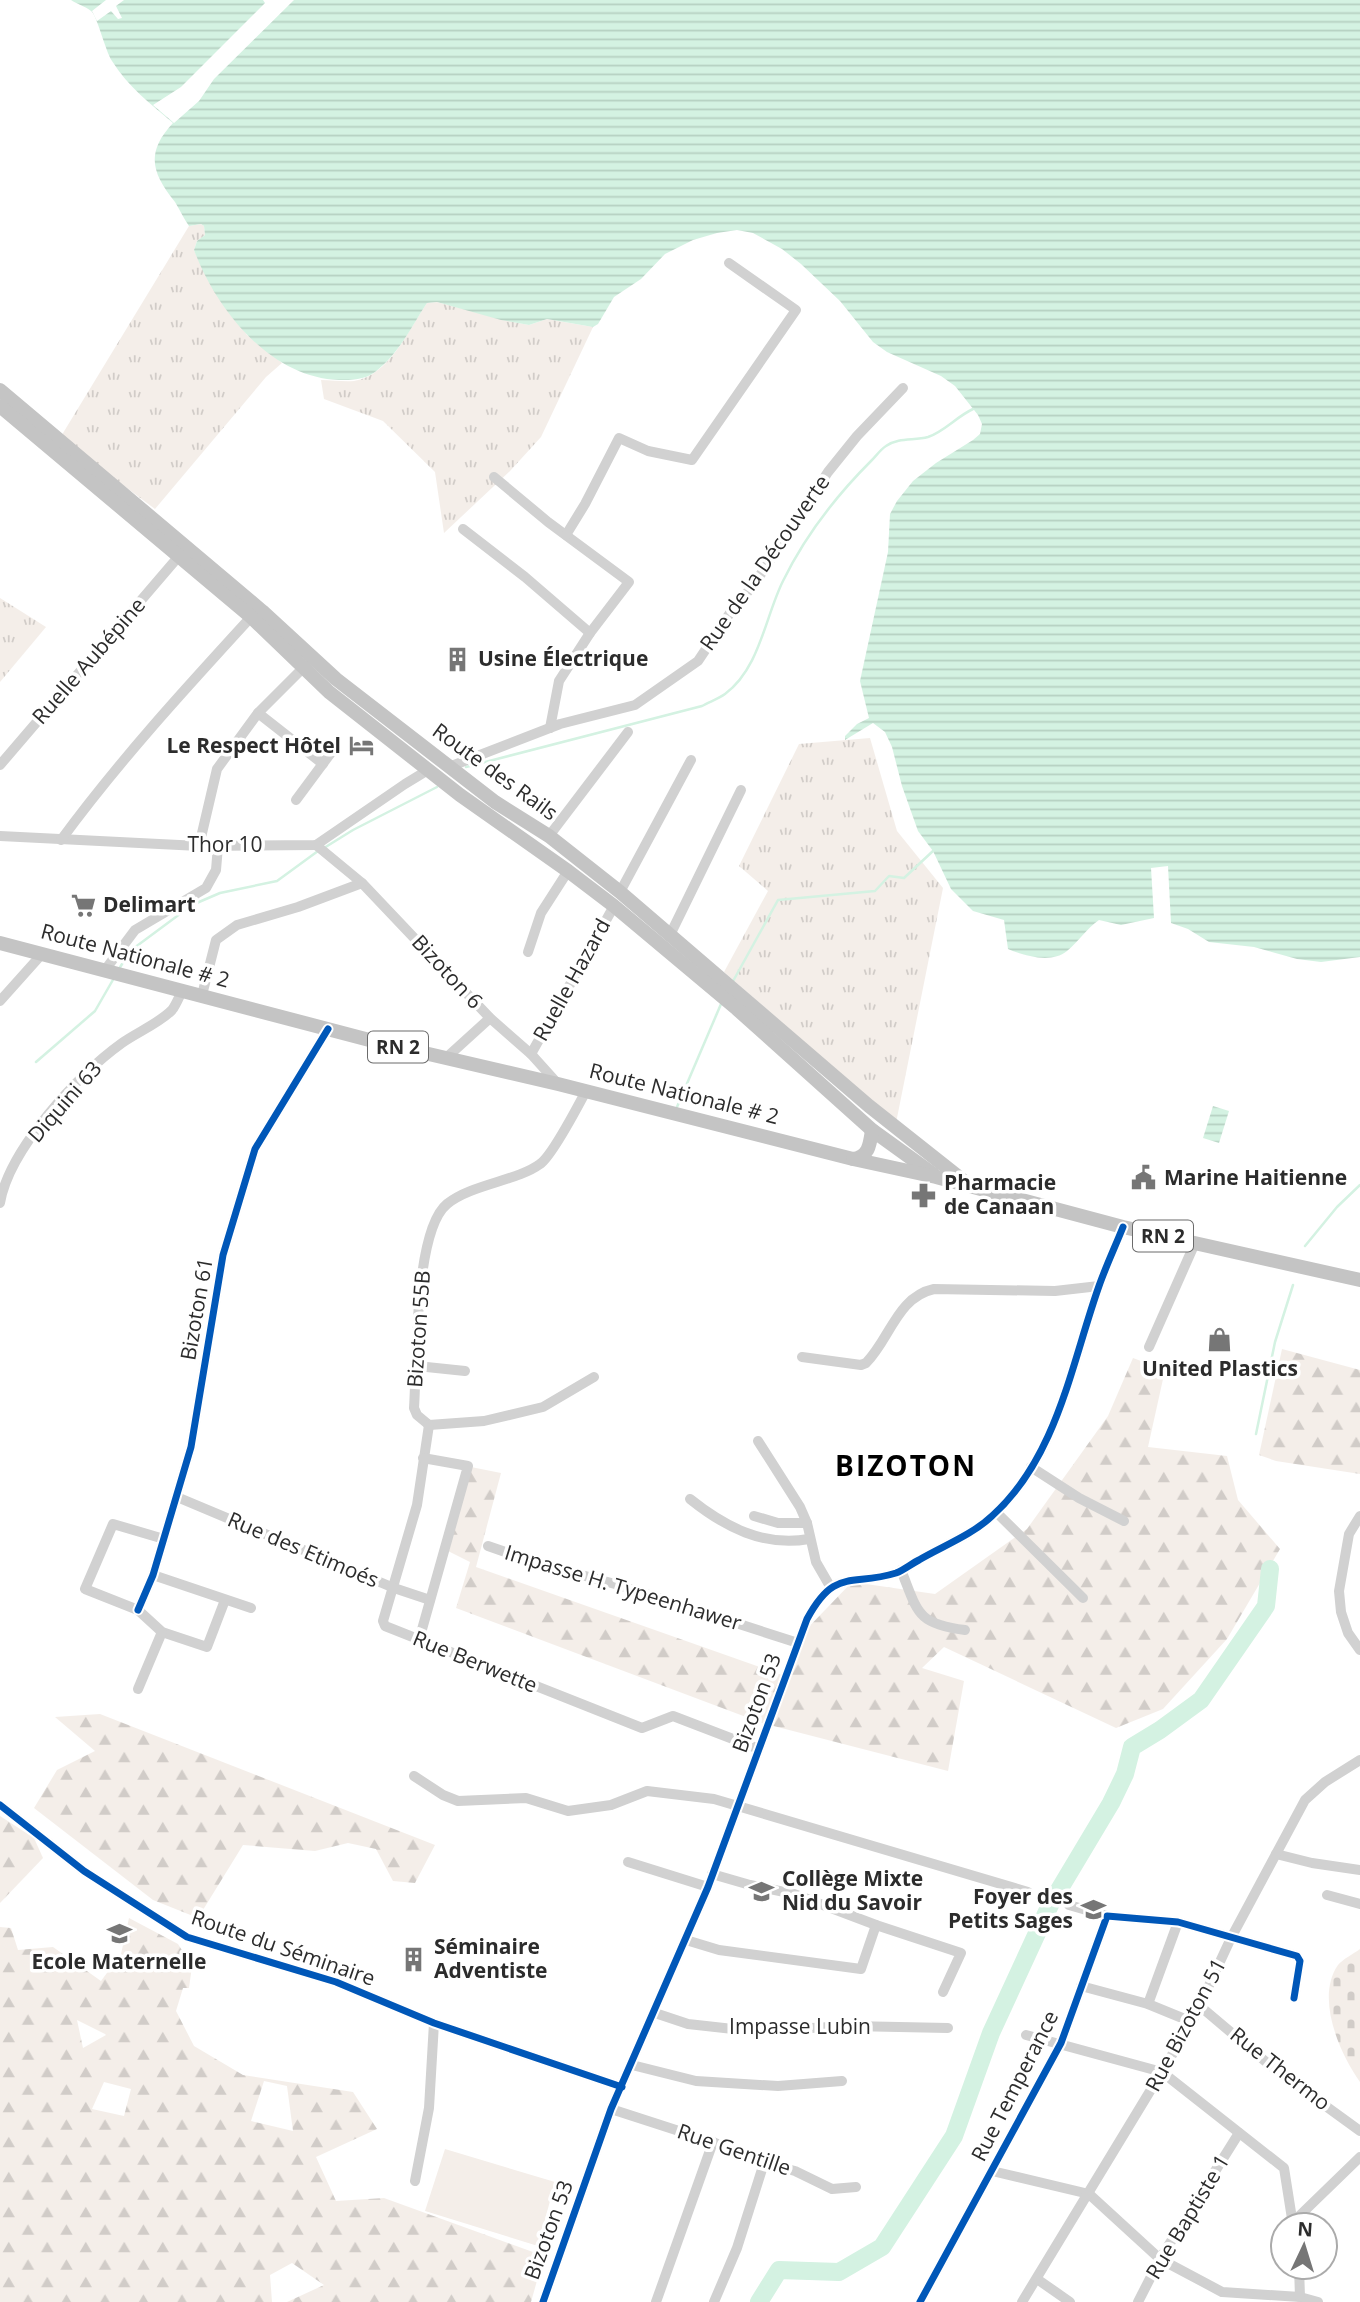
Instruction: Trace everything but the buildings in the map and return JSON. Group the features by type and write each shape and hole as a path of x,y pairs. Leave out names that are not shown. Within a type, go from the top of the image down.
{"main road":[{"name":"Route des Rails","path":"0,390 262,611 336,679 495,802 548,836 620,892 670,935 718,985"},
{"name":"Route des Rails","path":"0,405 251,617 329,692 460,795 568,871 718,985 969,1185"},
{"name":"Route Nationale # 2","path":"0,943 328,1029 853,1159 969,1185 1123,1227 1360,1280"},
{"name":"Route des Rails","path":"740,1003 872,1130 936,1177"},
{"path":"853,1159 862,1158 866,1154 872,1130"}],"street":[{"path":"566,535 619,438 648,451 692,460 796,310 729,263"},
{"name":"Rue de la Découverte","path":"449,767 550,728 635,705 698,661 734,607 753,586 828,472 857,436 903,388"},
{"path":"494,477 629,582 590,633 559,681 550,728"},
{"path":"463,529 525,577 590,633"},
{"name":"Ruelle Aubépine","path":"0,765 178,556"},
{"path":"61,840 167,709 251,617"},
{"path":"199,846 215,774 258,713 304,667"},
{"path":"258,713 323,764"},
{"path":"548,836 628,732"},
{"path":"296,800 336,746"},
{"path":"620,892 691,760"},
{"path":"316,845 405,784 431,773"},
{"path":"670,935 741,790"},
{"name":"Thor 10","path":"0,836 199,846 316,845"},
{"name":"Bizoton 6","path":"316,845 362,883 490,1018 531,1054 558,1084"},
{"path":"105,970 135,930 206,888 216,870 218,846"},
{"path":"528,952 541,913 568,871"},
{"path":"202,995 216,940 237,925 298,907 362,883"},
{"name":"Ruelle Hazard","path":"531,1054 614,906"},
{"path":"0,1001 42,954"},
{"name":"Diquini 63","path":"0,1203 2,1189 20,1156 86,1071 122,1043 171,1011 182,991"},
{"path":"446,1058 490,1018"},
{"name":"Bizoton 61","path":"138,1610 153,1575 191,1447 223,1255 255,1149 328,1029"},
{"name":"Bizoton 55B","path":"429,1424 415,1412 416,1366 422,1270 431,1231 438,1216 446,1205 479,1188 541,1163 586,1091"},
{"path":"758,1441 800,1507 807,1522 809,1539 821,1574 831,1588 845,1580 901,1570 967,1534 996,1513 1019,1488 1045,1443 1063,1399 1099,1286 1123,1227"},
{"path":"1149,1347 1195,1243"},
{"path":"802,1357 861,1365 866,1363 911,1299 934,1289 1055,1292 1099,1286"},
{"path":"416,1366 464,1371"},
{"path":"429,1424 484,1421 542,1407 594,1377"},
{"name":"Rue Berwette","path":"429,1424 417,1505 383,1624 642,1728 673,1716 759,1749"},
{"path":"419,1640 468,1466 423,1458"},
{"path":"1031,1467 1079,1498 1124,1521"},
{"name":"Rue des Etimoés","path":"177,1497 394,1588 430,1600"},
{"path":"690,1499 710,1515 741,1532 760,1538 795,1541 809,1539"},
{"path":"996,1513 1083,1598"},
{"path":"754,1516 778,1523 807,1522"},
{"path":"1360,1516 1349,1534 1339,1591 1341,1612 1348,1633 1360,1650"},
{"path":"164,1539 113,1524 85,1586 88,1590 138,1610 162,1632 207,1647 225,1600"},
{"path":"1349,1534 1360,1539"},
{"name":"Impasse H. Typeenhawer","path":"488,1546 798,1643"},
{"path":"901,1570 920,1613 926,1620 939,1627 965,1630"},
{"path":"153,1575 251,1608"},
{"name":"Bizoton 53","path":"543,2302 611,2109 708,1887 807,1619 814,1605 831,1588"},
{"path":"138,1689 162,1632"},
{"name":"Rue Bizoton 51","path":"1021,2302 1201,2007 1231,1938 1305,1800 1325,1782 1360,1760"},
{"path":"414,1776 443,1795 458,1801 526,1798 568,1811 611,1804 647,1791 714,1799 1028,1892"},
{"name":"Route du Séminaire","path":"0,1805 85,1871 187,1937 336,1982 434,2023 622,2087"},
{"path":"1276,1854 1312,1863 1360,1870"},
{"path":"628,1862 708,1887"},
{"path":"712,1874 794,1894 961,1953 943,1992"},
{"path":"1326,1895 1360,1903"},
{"path":"1069,1905 1107,1916 1178,1922 1299,1958 1294,1998"},
{"name":"Rue Temperance","path":"919,2302 1061,2043 1107,1916"},
{"path":"1148,2004 1178,1922"},
{"path":"686,1940 728,1952 861,1969 876,1925"},
{"path":"1082,1986 1148,2004 1192,2022"},
{"name":"Rue Thermo","path":"1201,2007 1272,2067 1360,2131"},
{"name":"Impasse Lubin","path":"655,2013 688,2024 751,2031 850,2026 948,2028"},
{"path":"415,2181 429,2108 434,2023"},
{"path":"1026,2035 1162,2072 1284,2168 1291,2211"},
{"path":"632,2065 696,2081 778,2085 842,2081"},
{"name":"Rue Gentille","path":"611,2109 713,2142 764,2163 795,2171 832,2189 856,2188"},
{"name":"Rue Baptiste 1","path":"1138,2302 1160,2259 1239,2133"},
{"path":"656,2302 713,2142"},
{"path":"1306,2211 1360,2157"},
{"path":"714,2302 737,2248 764,2163"},
{"path":"992,2171 1089,2194 1160,2259 1222,2292 1300,2297 1318,2302"},
{"path":"1037,2279 1070,2302"},
{"path":"1299,2281 1300,2297"}],"green space":[{"path":"189,226 204,226 205,235 197,241 194,250 210,283 247,335 282,363 266,377 155,509 60,438"},
{"path":"437,302 529,325 547,319 593,327 541,437 510,471 444,533 435,472 383,421 324,399 321,380 354,381 378,370 397,350 427,303"},
{"path":"0,598 46,627 0,682"},
{"path":"870,738 897,831 943,888 896,1123 724,972 768,891 739,866 799,744"},
{"path":"1282,1349 1360,1370 1360,1474 1276,1461 1259,1455"},
{"path":"1133,1358 1165,1370 1148,1447 1227,1456 1238,1500 1280,1549 1227,1639 1163,1709 1116,1728 944,1647 922,1668 964,1681 948,1771 762,1723 456,1608 470,1562 446,1550 471,1467 501,1473 476,1567 785,1676 799,1637 852,1582 935,1594 1027,1529 1108,1416"},
{"path":"100,1714 435,1845 415,1883 393,1881 376,1849 348,1843 315,1851 243,1845 198,1918 153,1900 34,1808 57,1770 95,1751 55,1717"},
{"path":"0,1816 34,1838 43,1858 0,1903"},
{"path":"129,1918 178,1944 192,1966 189,1988 183,1988 176,2011 194,2046 243,2075 353,2092 377,2129 316,2157 336,2201 384,2198 544,2256 531,2302 287,2302 324,2285 292,2263 270,2275 272,2302 0,2302 0,1927 11,1928 18,1950 53,1947 101,1981 121,1954","holes":["77,2020 105,2034 106,2035 83,2048","264,2081 287,2086 293,2131 251,2121","104,2082 131,2089 124,2116 92,2109"]},
{"path":"1360,1949 1360,2082 1338,2041 1329,1993 1338,1965"},
{"path":"445,2149 555,2182 538,2246 425,2211"}],"shaded area":[{"path":"71,0 1360,0 1360,957 1321,962 1297,959 1254,947 1209,942 1188,929 1171,923 1168,866 1151,868 1154,918 1121,925 1099,920 1067,951 1046,958 1008,949 1004,920 973,911 951,889 933,851 918,831 885,732 873,723 845,740 845,736 857,724 869,718 860,681 888,552 890,514 913,481 973,440 980,434 982,424 955,386 941,376 887,352 873,342 840,301 782,249 753,233 737,230 693,240 665,254 641,279 614,297 598,324 593,327 547,319 529,325 437,302 427,303 398,349 375,372 353,380 314,376 290,367 269,354 231,317 216,295 194,250 197,241 205,235 204,226 189,226 157,172 155,154 158,144 173,123 125,79 109,56 93,14"},
{"path":"1213,1106 1229,1111 1219,1143 1203,1138"}],"pier":[{"path":"106,0 124,0 116,6 122,18 118,19 111,11 97,21 92,11"},
{"path":"263,0 294,0 214,79 199,101 174,123 153,105 181,87 265,3"}],"waterway":[{"path":"466,767 702,706 725,694 737,683 754,656 792,564 812,532 846,488 886,446 896,441 928,437 973,409"},
{"path":"324,848 437,787"},
{"path":"119,969 130,951 192,905 220,893 277,881 318,851"},
{"path":"732,983 778,900 875,891 889,876 904,878 933,851"},
{"path":"36,1062 95,1011 114,978"},
{"path":"677,1107 721,1004"},
{"path":"1305,1246 1337,1207 1360,1185"},
{"path":"1256,1434 1275,1342 1293,1285"},
{"path":"759,2302 779,2270 839,2272 882,2247 954,2136 991,2033 1050,1905 1111,1803 1125,1774 1132,1747 1201,1700 1266,1606 1270,1569"}],"cycle path":[{"path":"138,1610 153,1575 191,1447 223,1255 255,1149 328,1029"},
{"path":"543,2302 611,2109 708,1887 807,1619 826,1592 836,1585 902,1570 976,1529 1014,1493 1047,1439 1070,1378 1099,1286 1123,1227"},
{"path":"0,1805 84,1871 187,1937 336,1982 434,2023 622,2087"},
{"path":"920,2302 1061,2043 1107,1916 1178,1922 1297,1956 1300,1961 1294,1998"}],"place":[{"name":"Usine Électrique","path":"458,659"},
{"name":"Le Respect Hôtel","path":"361,746"},
{"name":"Delimart","path":"83,905"},
{"name":"Marine Haitienne","path":"1144,1178"},
{"name":"Pharmacie de Canaan","path":"924,1195"},
{"name":"United Plastics","path":"1220,1340"},
{"name":"Collège Mixte Nid du Savoir","path":"762,1891"},
{"name":"Foyer des Petits Sages","path":"1093,1909"},
{"name":"Ecole Maternelle","path":"119,1933"},
{"name":"Séminaire Adventiste","path":"414,1959"}],"district":[{"name":"BIZOTON","path":"906,1466"}]}
